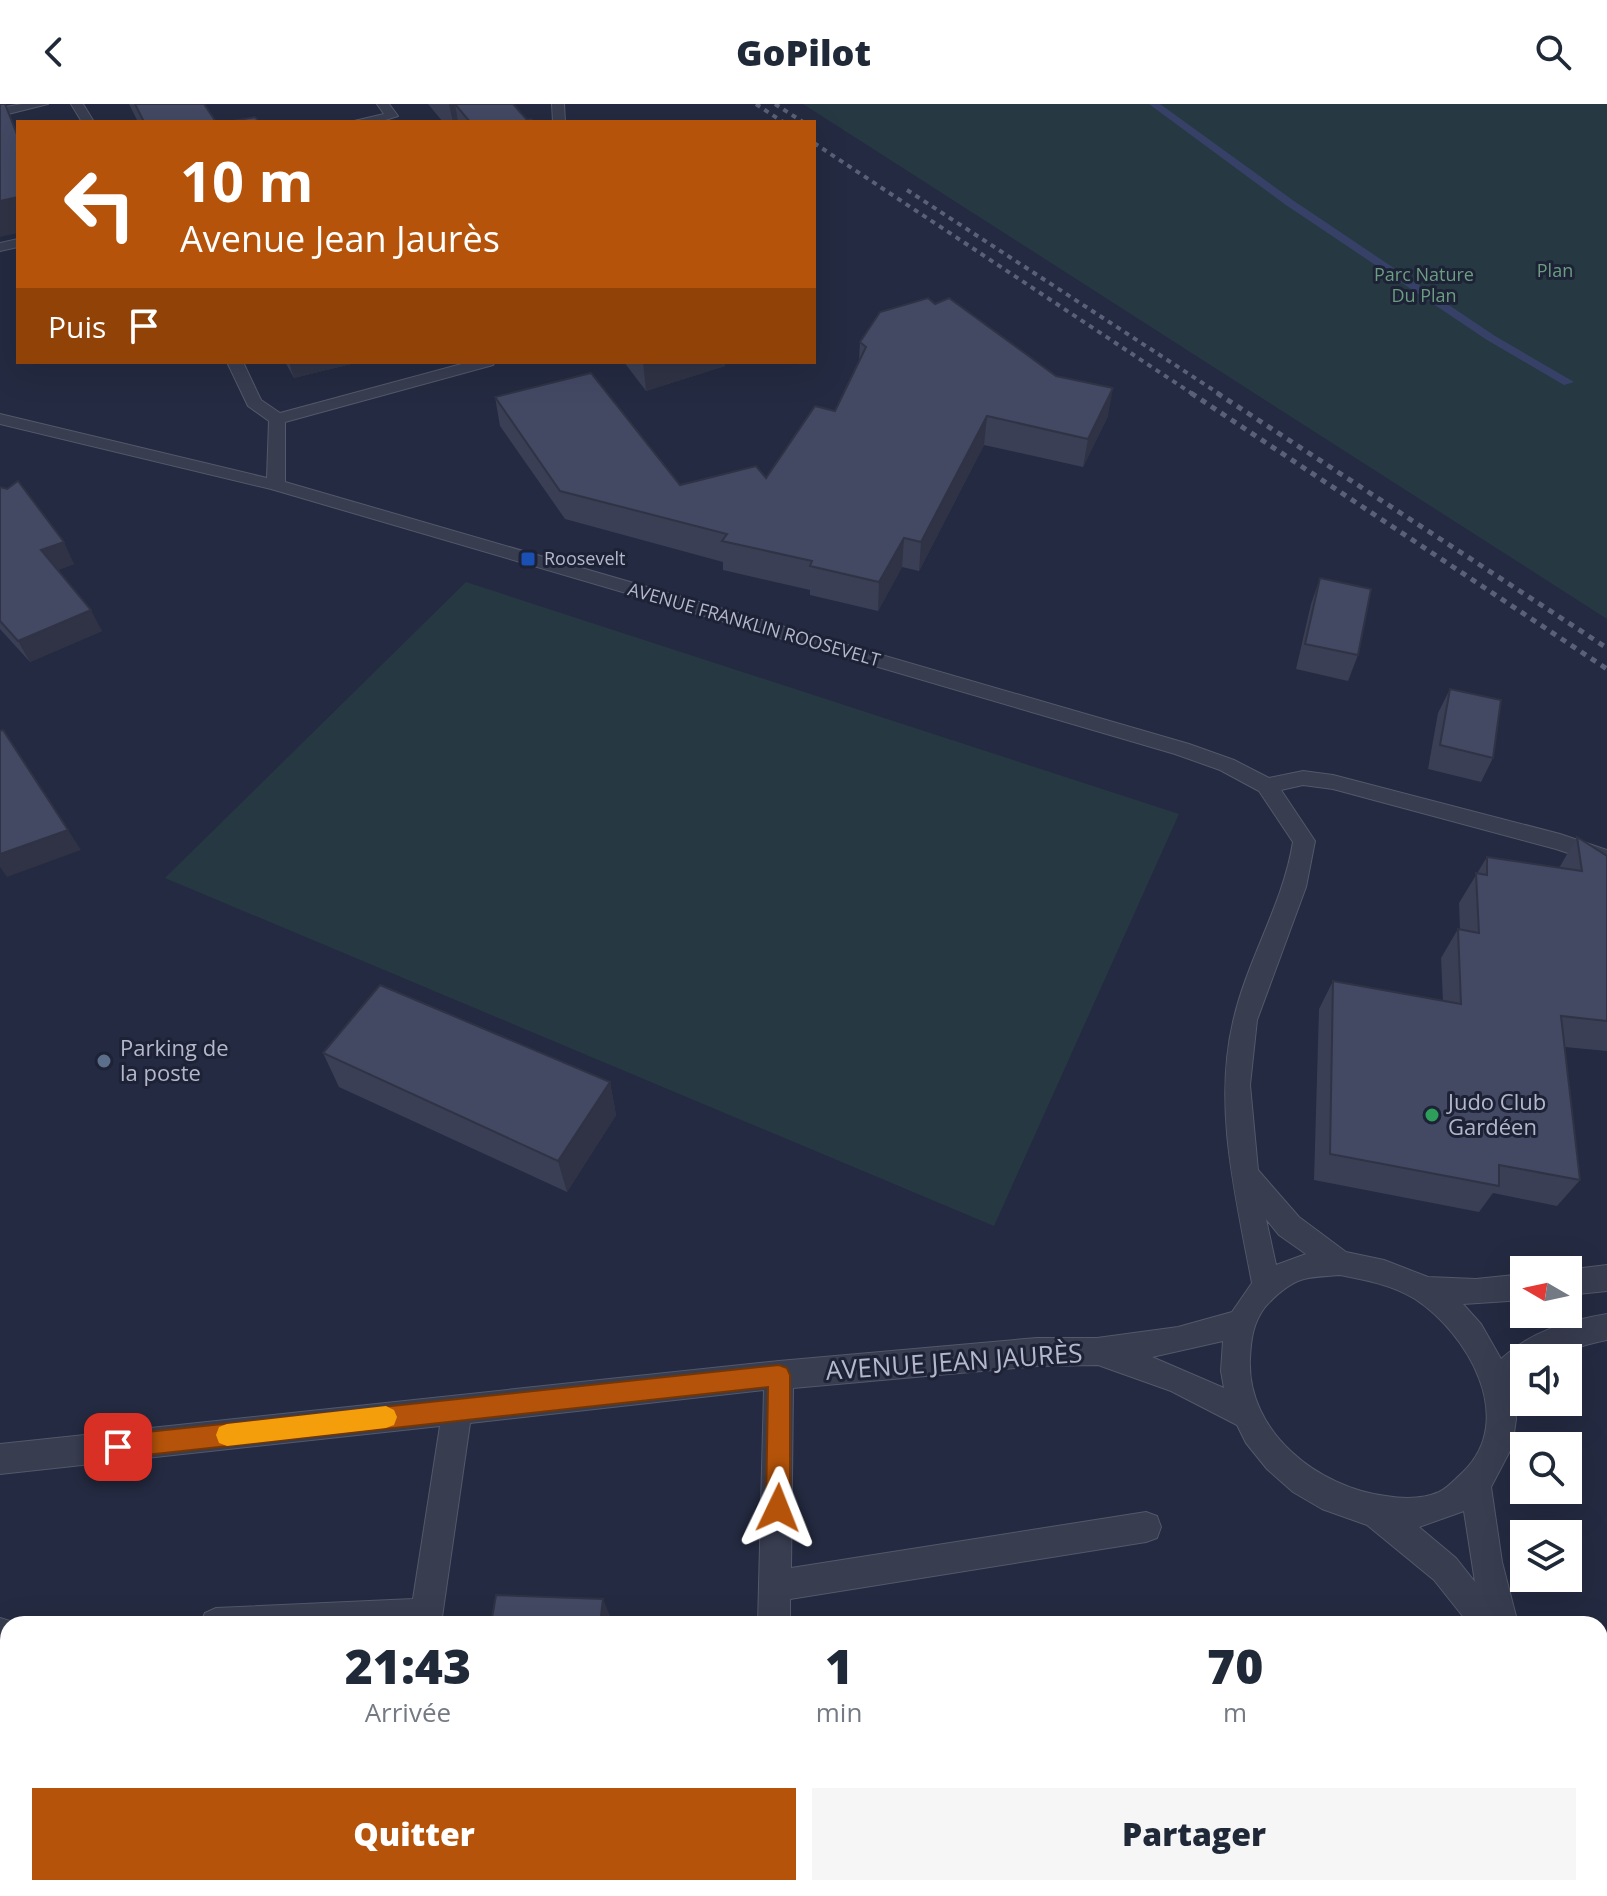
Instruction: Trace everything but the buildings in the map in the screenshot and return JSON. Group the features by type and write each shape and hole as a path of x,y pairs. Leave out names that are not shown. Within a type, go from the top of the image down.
{"street":[{"path":"0,112 42,104"},
{"path":"368,120 392,116 383,104"},
{"path":"236,364 254,403 277,419"},
{"path":"277,419 480,364"},
{"name":"AVENUE FRANKLIN ROOSEVELT","path":"0,419 276,485 1182,749 1227,765 1267,786"},
{"path":"276,485 277,419"},
{"path":"1266,1286 1244,1174 1238,1073 1245,1020 1301,871 1304,841 1267,786 1303,778 1333,782 1560,842 1607,858"},
{"path":"1244,1174 1289,1226 1340,1263"},
{"path":"1340,1263 1383,1270 1425,1290 1465,1326 1481,1348 1497,1383 1502,1412 1500,1439 1491,1465 1476,1485 1449,1505 1415,1514 1377,1513 1337,1501 1300,1479 1268,1449 1246,1414 1236,1382 1234,1352 1240,1323 1251,1303 1266,1286 1299,1268 1340,1263"},
{"path":"1582,1281 1607,1278"},
{"path":"1425,1290 1476,1292 1510,1288"},
{"name":"AVENUE JEAN JAURÈS","path":"0,1459 779,1375 1037,1352 1097,1352 1178,1340 1240,1323"},
{"path":"1497,1383 1526,1352 1561,1335 1607,1327"},
{"name":"AVENUE JEAN JAURÈS","path":"1097,1352 1178,1380 1246,1414"},
{"path":"774,1616 779,1375"},
{"path":"426,1616 457,1408"},
{"path":"1476,1485 1486,1562 1500,1616"},
{"path":"1377,1513 1445,1569 1483,1616"},
{"path":"775,1586 1146,1527"}],"green space":[{"name":"Parc Nature Du Plan","path":"803,104 1607,104 1607,619"},
{"path":"466,582 1179,814 994,1226 165,878"}],"waterway":[{"path":"1154,104 1290,203 1491,338 1568,382"}],"railway":[{"path":"756,104 780,120"},
{"path":"775,104 800,120"},
{"path":"816,144 1194,395"},
{"path":"907,190 1221,395"},
{"path":"1191,393 1607,669"},
{"path":"1217,393 1607,648"}],"slow traffic":[{"path":"227,1435 386,1417"}],"place":[{"name":"Roosevelt","path":"528,559"},
{"name":"Parking de la poste","path":"104,1061"},
{"name":"Judo Club Gardéen","path":"1432,1115"}],"route":[{"path":"118,1447 779,1375 778,1508"}],"park label":[{"name":"Plan","path":"1555,271"}]}
